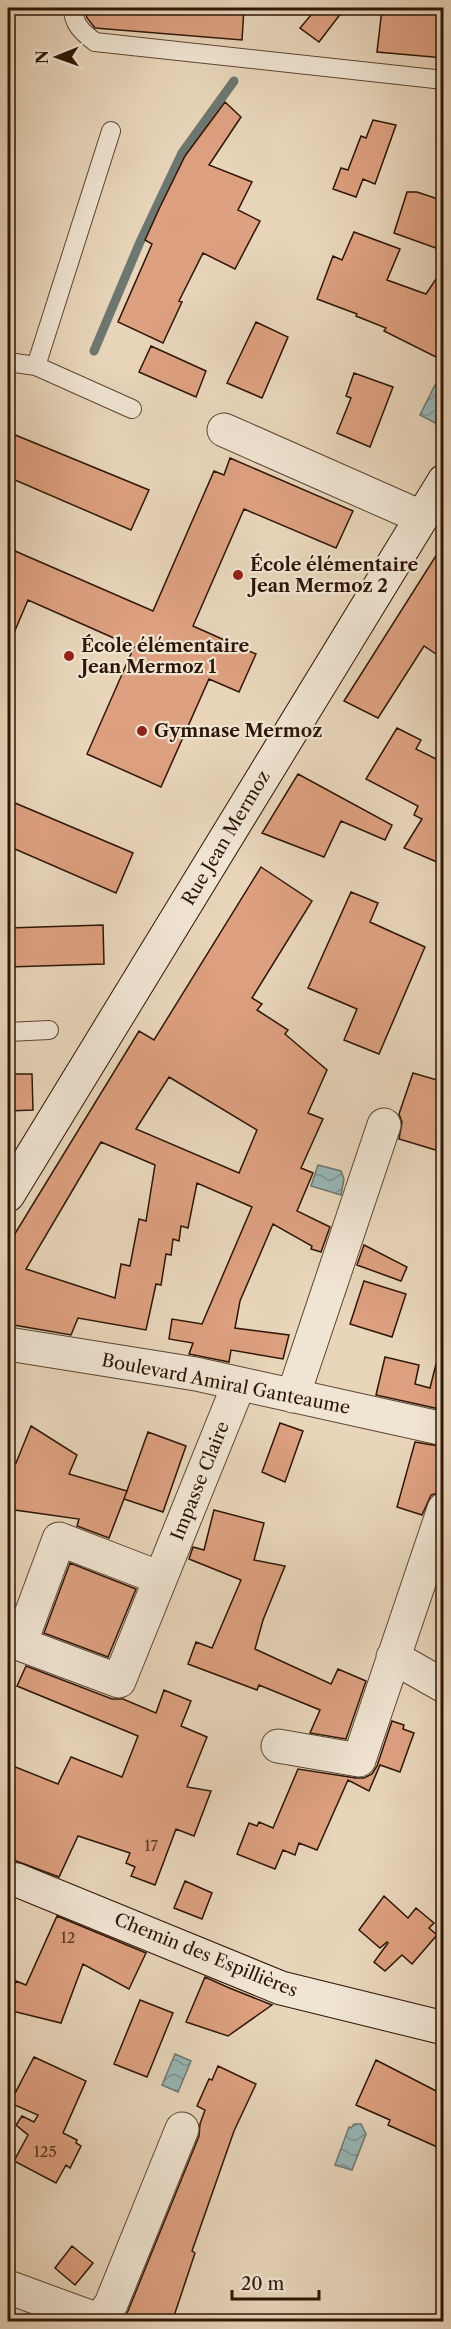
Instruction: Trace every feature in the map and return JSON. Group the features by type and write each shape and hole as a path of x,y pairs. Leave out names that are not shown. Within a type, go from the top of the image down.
{"street":[{"path":"224,430 421,517"},
{"name":"Rue Jean Mermoz","path":"8,1195 444,481"},
{"path":"293,1396 384,1125"},
{"name":"Boulevard Amiral Ganteaume","path":"8,1344 196,1374 444,1429"},
{"name":"Impasse Claire","path":"160,1578 59,1539 20,1644 119,1681 239,1384"},
{"path":"278,1746 359,1760 444,1509"},
{"path":"393,1657 444,1686"},
{"name":"Chemin des Espillières","path":"8,1879 17,1880 103,1914 281,1988 444,2028"},
{"path":"8,2287 87,2316 101,2318 111,2304 182,2129"}],"lane":[{"path":"73,8 73,18 81,32 95,42 444,80"},
{"path":"36,366 111,131"},
{"path":"8,362 36,366 132,409"},
{"path":"8,1032 49,1030"}],"water":[{"path":"435,385 443,390 443,407 435,423 420,415"},
{"path":"318,1165 341,1171 344,1179 341,1195 311,1186"},
{"path":"175,2054 191,2061 178,2092 162,2085"},
{"path":"354,2124 361,2124 366,2134 352,2170 335,2165 349,2127 351,2128"}],"building":[{"path":"84,8 244,8 242,40 95,28 87,18"},
{"path":"317,8 345,8 319,42 300,28"},
{"path":"382,9 444,15 444,58 377,52"},
{"path":"225,102 241,117 209,165 252,182 238,210 260,221 235,269 203,253 179,301 182,302 163,343 118,322 152,244 145,240 160,207 185,156"},
{"path":"373,120 396,125 375,184 363,179 356,197 333,189 341,168 348,170 361,136 366,138"},
{"path":"407,192 417,192 444,201 444,251 394,233"},
{"path":"354,232 400,249 387,280 426,294 444,267 444,361 384,331 386,328 317,299 333,256 342,260"},
{"path":"256,322 288,337 262,398 227,383"},
{"path":"151,346 206,371 196,397 139,372"},
{"path":"354,373 393,387 370,447 337,433 351,398 346,396"},
{"path":"8,432 149,490 131,530 8,477"},
{"path":"230,458 353,511 336,548 244,509 193,626 256,654 239,692 209,679 161,787 87,754 134,647 28,600 8,647 8,548 153,611 214,471 224,475"},
{"path":"444,543 444,638 436,654 424,646 378,718 344,701"},
{"path":"397,728 421,740 416,749 444,763 444,865 404,848 422,819 414,815 418,806 366,779"},
{"path":"298,774 392,825 385,840 341,821 324,857 262,833"},
{"path":"8,800 133,853 116,893 8,846"},
{"path":"261,867 312,901 252,998 262,1004 257,1010 288,1030 285,1034 327,1070 308,1113 323,1119 301,1168 313,1173 297,1211 330,1227 321,1252 311,1249 312,1246 273,1224 240,1301 235,1328 289,1335 283,1359 231,1350 229,1362 189,1354 193,1343 169,1339 172,1319 202,1324 252,1207 197,1183 188,1228 181,1226 179,1241 173,1239 171,1255 166,1254 161,1285 156,1284 146,1330 78,1318 71,1335 8,1324 8,1245 139,1031 154,1040","holes":["169,1077 257,1130 239,1173 136,1129","101,1142 155,1165 146,1221 139,1219 130,1266 121,1264 115,1298 26,1269"]},
{"path":"351,892 378,903 370,922 425,947 379,1054 344,1040 357,1009 308,988"},
{"path":"103,925 104,964 8,967 8,928"},
{"path":"413,1073 444,1082 444,1137 439,1151 399,1139 402,1122 399,1114"},
{"path":"8,1074 32,1074 33,1110 8,1111"},
{"path":"364,1245 407,1267 401,1281 357,1265"},
{"path":"364,1281 406,1294 392,1337 350,1324"},
{"path":"385,1357 419,1365 415,1384 430,1388 436,1364 444,1365 444,1410 376,1395"},
{"path":"280,1423 303,1431 285,1482 262,1472"},
{"path":"31,1426 77,1455 69,1474 127,1491 109,1538 77,1526 79,1519 8,1509 8,1460 16,1463"},
{"path":"148,1432 186,1446 163,1512 124,1499"},
{"path":"415,1442 444,1447 444,1491 431,1495 422,1515 397,1507"},
{"path":"214,1510 264,1523 254,1560 285,1566 263,1620 255,1649 331,1684 338,1669 366,1681 346,1739 310,1733 320,1710 259,1685 257,1690 188,1664 196,1642 212,1648 241,1580 189,1559 193,1547 204,1550"},
{"path":"70,1563 136,1589 108,1657 44,1633"},
{"path":"26,1666 112,1699 123,1699 156,1713 164,1690 191,1701 181,1726 207,1737 187,1787 211,1791 194,1836 176,1829 155,1885 131,1876 135,1867 126,1863 130,1853 78,1836 59,1877 8,1858 8,1764 58,1784 71,1757 122,1777 138,1736 17,1686"},
{"path":"392,1721 404,1725 403,1729 414,1733 400,1772 380,1765 369,1791 348,1780 317,1850 299,1843 295,1855 283,1850 275,1869 237,1854 249,1823 257,1826 259,1822 273,1828 298,1769 356,1778 364,1778 372,1774 377,1766"},
{"path":"185,1881 212,1893 202,1919 174,1908"},
{"path":"384,1896 408,1918 416,1908 434,1923 429,1928 437,1935 412,1964 402,1955 385,1971 374,1962 388,1943 380,1948 359,1930"},
{"path":"57,1916 146,1953 129,1989 83,1964 61,2023 8,2010 8,2001 16,1981 26,1985"},
{"path":"205,1977 272,2005 228,2036 186,2022"},
{"path":"140,2000 173,2013 147,2077 114,2064"},
{"path":"34,2057 86,2081 63,2133 77,2140 76,2143 81,2146 70,2168 66,2165 56,2183 14,2161 28,2135 16,2125 22,2116 34,2122 38,2115 10,2103"},
{"path":"376,2060 444,2095 444,2150 388,2125 390,2120 356,2105"},
{"path":"218,2066 256,2084 234,2131 192,2251 195,2253 172,2322 122,2322 199,2136 205,2110 197,2106 209,2079 212,2080"},
{"path":"72,2246 93,2263 75,2285 55,2268"}],"waterway":[{"path":"94,351 140,242 182,153 234,81"}],"place":[{"name":"École élémentaire Jean Mermoz 2","path":"238,575"},
{"name":"École élémentaire Jean Mermoz 1","path":"69,656"},
{"name":"Gymnase Mermoz","path":"142,731"}]}
